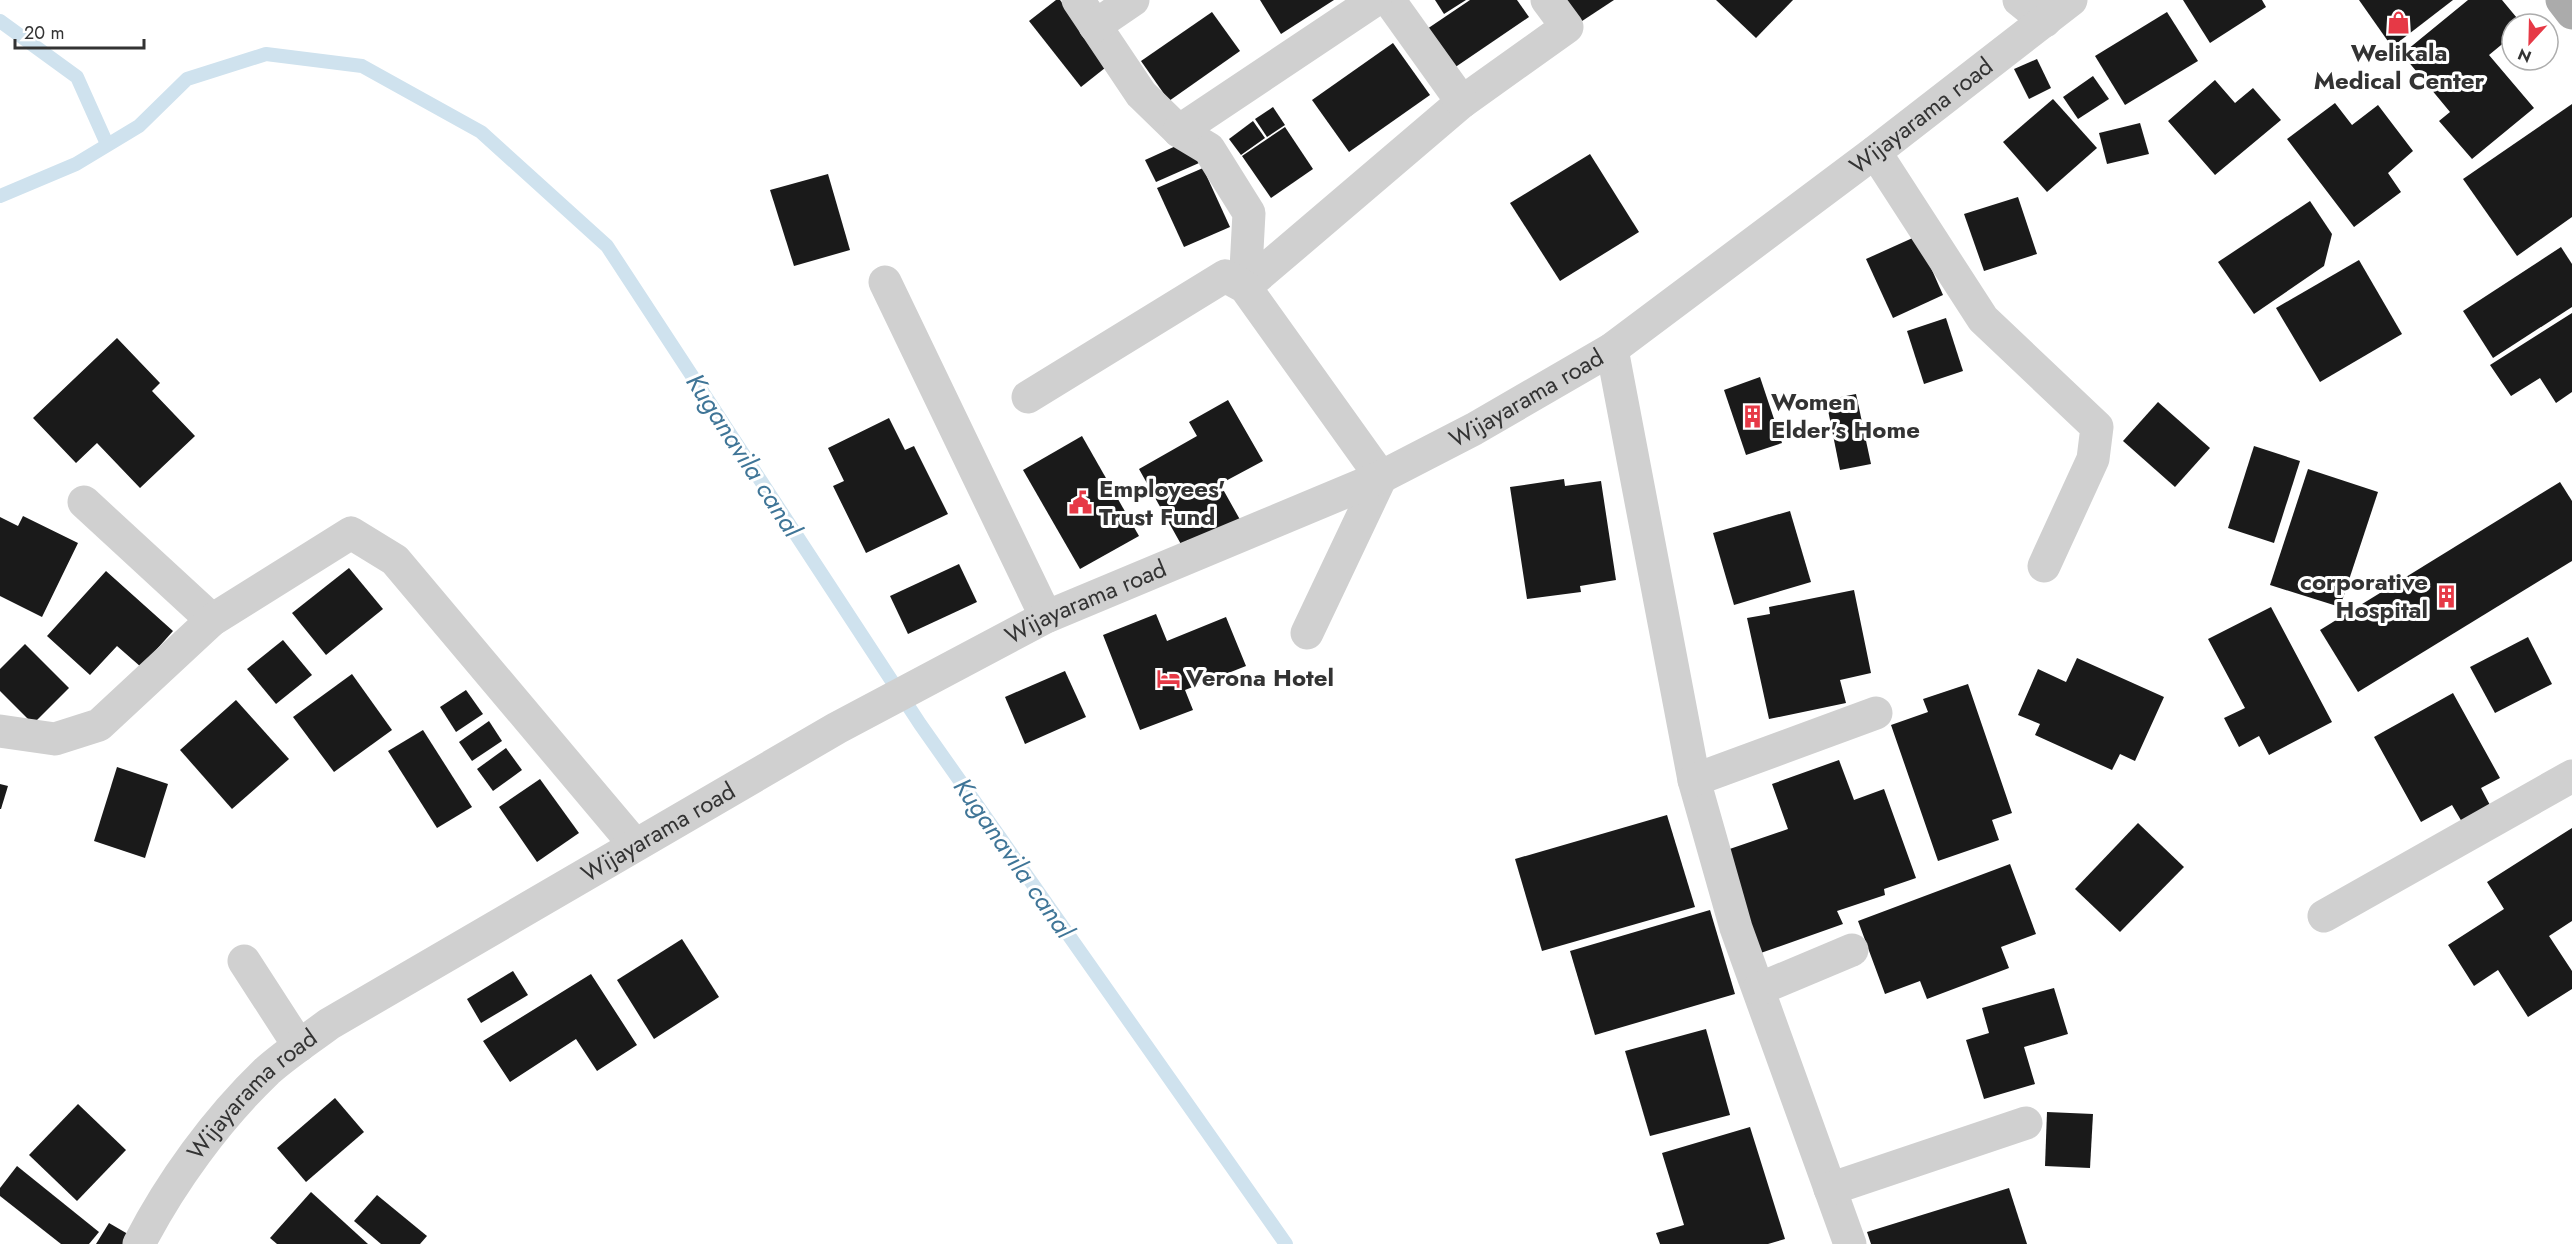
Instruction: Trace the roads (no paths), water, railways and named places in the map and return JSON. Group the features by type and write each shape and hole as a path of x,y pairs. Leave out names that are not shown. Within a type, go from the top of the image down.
{"main road":[{"path":"2562,0 2572,13"}],"street":[{"path":"1133,0 1087,13 1141,94 1179,131 1209,149 1249,213 1245,286"},
{"path":"1179,131 1375,0"},
{"path":"1389,0 1462,102"},
{"path":"1245,286 1462,102 1567,27 1547,0"},
{"path":"2019,0 2045,21"},
{"name":"Wijayarama road","path":"139,1244 180,1176 229,1111 268,1071 329,1024 837,728 1046,617 1381,477 1474,429 1612,349 1875,152 2071,0"},
{"path":"1875,152 1983,319 2097,427 2093,459 2044,566"},
{"path":"1028,397 1225,276 1245,286 1381,477 1307,633"},
{"path":"885,282 1046,617"},
{"path":"1612,349 1694,780 1736,928 1850,1244"},
{"path":"84,502 212,620"},
{"path":"0,730 55,739 99,725 212,620 351,534 395,560 635,845"},
{"path":"1694,780 1876,713"},
{"path":"2324,916 2572,776"},
{"path":"1759,989 1852,950"},
{"path":"244,961 299,1046"},
{"path":"1830,1189 2026,1123"}],"waterway":[{"path":"0,21 77,77 107,144"},
{"name":"Kuganavila canal","path":"0,196 76,164 139,126 187,79 266,54 362,66 481,132 607,246 920,724 1286,1244"}],"place":[{"name":"Welikala Medical Center","path":"2399,23"},
{"name":"Women Elder's Home","path":"1753,416"},
{"name":"Employees' Trust Fund","path":"1081,503"},
{"name":"corporative Hospital","path":"2446,596"},
{"name":"Verona Hotel","path":"1168,678"}]}
